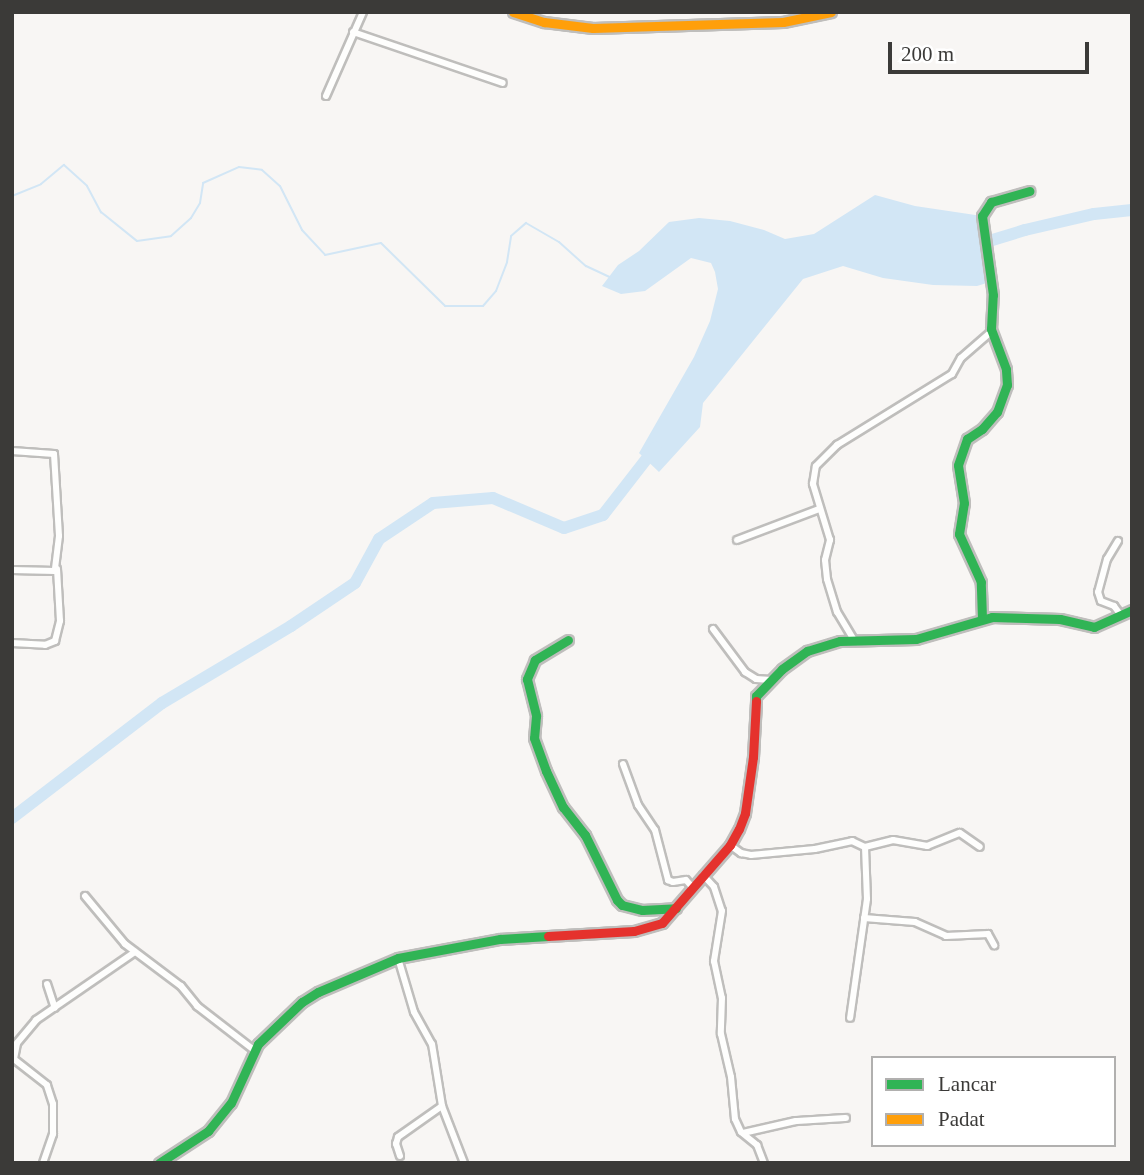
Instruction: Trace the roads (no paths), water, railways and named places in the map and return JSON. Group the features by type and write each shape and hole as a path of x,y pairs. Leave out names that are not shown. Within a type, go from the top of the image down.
{"street":[{"path":"326,96 363,12"},
{"path":"513,12 544,22 593,28 773,23 807,19 831,12"},
{"path":"353,32 503,83"},
{"path":"982,618 984,605 981,582 959,534 964,503 958,473 967,439 982,429 997,412 1007,385 1006,369 991,332 990,282 982,216 991,202 1029,191"},
{"path":"854,640 831,598 825,569 830,540 819,509 813,475 829,451 952,374 968,351 991,332"},
{"path":"12,451 51,452 55,456 60,621 55,641 45,645 12,643"},
{"path":"737,540 819,509"},
{"path":"1118,541 1107,559 1098,592 1101,601 1112,605 1120,614"},
{"path":"12,570 47,573 57,568"},
{"path":"159,1163 195,1142 217,1122 238,1091 254,1050 264,1037 310,996 398,958 500,939 646,929 662,923 730,845 745,813 753,757 754,702 771,680 807,651 827,643 854,640 916,639 982,618 1048,617 1094,627 1132,610"},
{"path":"713,629 745,672 756,678 771,680"},
{"path":"568,640 535,660 527,679 536,716 534,738 546,771 564,807 585,835 617,900 622,905 642,910 676,908"},
{"path":"623,764 638,805 658,838 668,880 686,880 693,888"},
{"path":"730,845 744,854 758,856 852,841 865,848 885,841 927,846 960,834 980,847"},
{"path":"850,1018 864,918 868,864 865,848"},
{"path":"703,875 714,887 722,911 714,961 722,998 721,1034 732,1077 733,1109 743,1133 757,1145 764,1163"},
{"path":"85,897 112,931 135,953 181,986 197,1006 254,1050"},
{"path":"864,918 915,922 946,936 987,933 994,945"},
{"path":"43,1163 53,1134 55,1115 51,1094 43,1081 13,1056 25,1030 85,984 135,953"},
{"path":"398,958 414,1012 432,1044 442,1106 464,1163"},
{"path":"47,984 55,1008"},
{"path":"400,1156 396,1144 398,1136 442,1106"},
{"path":"743,1133 796,1121 846,1118"}],"water":[{"path":"875,195 915,206 982,216 990,282 977,286 933,285 883,278 843,266 803,279 703,403 700,427 659,472 639,453 694,357 710,321 718,289 715,272 711,263 691,258 645,291 621,294 602,286 618,265 639,251 669,222 699,218 730,221 785,239 814,234"}],"waterway":[{"path":"12,196 41,184 64,165 87,186 101,212 137,241 171,236 191,218 200,203 203,183 239,167 262,170 280,186 302,230 325,255 381,243 445,306 483,306 496,291 507,262 511,236 526,223 559,242 586,266 610,277"},
{"path":"976,245 1094,214 1132,210"},
{"path":"12,818 162,703 291,626 355,583 379,539 433,503 493,498 564,528 603,515 655,448"}]}
